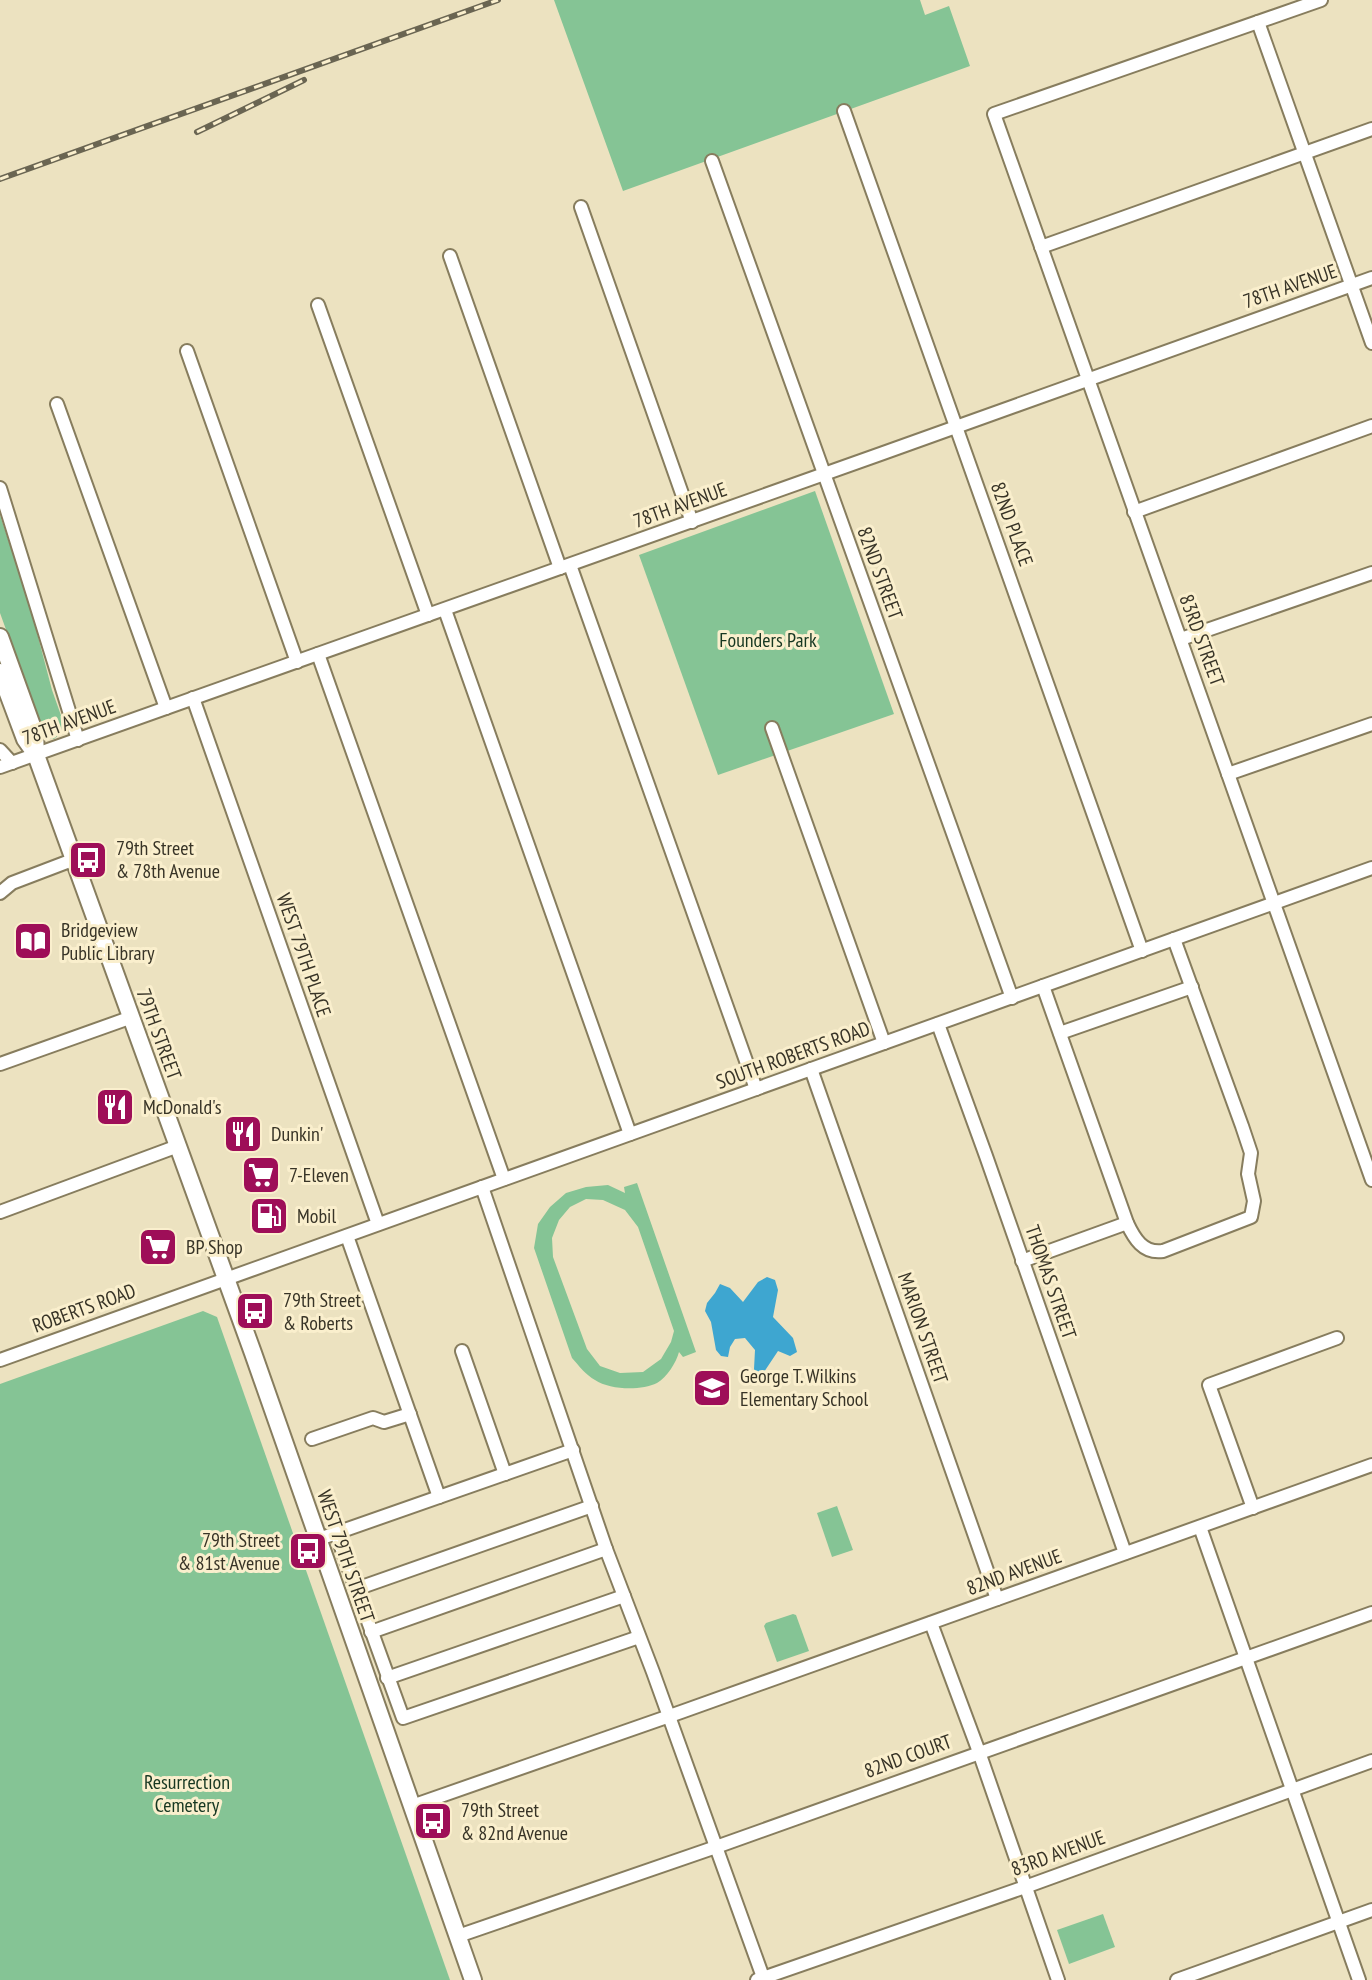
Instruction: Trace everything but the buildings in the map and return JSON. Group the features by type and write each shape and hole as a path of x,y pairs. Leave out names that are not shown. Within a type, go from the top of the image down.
{"main road":[{"name":"79TH STREET","path":"0,637 35,734 36,755"},
{"name":"79TH STREET","path":"0,672 25,739 36,755 178,1146"},
{"name":"WEST 79TH STREET","path":"178,1146 473,1980"}],"street":[{"path":"1321,0 1258,22 1372,343"},
{"name":"83RD STREET","path":"1258,22 994,114 1371,1172"},
{"name":"82ND PLACE","path":"844,111 1142,951"},
{"path":"1041,247 1372,129"},
{"name":"82ND STREET","path":"712,161 1012,998"},
{"path":"581,207 692,522"},
{"path":"450,256 756,1089"},
{"name":"78TH AVENUE","path":"6,765 1372,278"},
{"path":"318,305 428,615"},
{"path":"187,351 297,662"},
{"path":"57,404 166,708"},
{"path":"1134,512 1372,426"},
{"path":"0,488 78,740"},
{"path":"1181,639 1372,573"},
{"path":"445,610 630,1134"},
{"path":"318,654 504,1179"},
{"name":"WEST 79TH PLACE","path":"193,698 378,1224"},
{"path":"1228,774 1372,724"},
{"path":"772,728 884,1043"},
{"path":"0,750 6,765"},
{"path":"0,893 12,883 75,859"},
{"name":"SOUTH ROBERTS ROAD","path":"226,1278 1372,868"},
{"path":"1043,986 1127,1223 1139,1244 1155,1252 1251,1217 1254,1201 1248,1174 1251,1153 1174,939"},
{"path":"1060,1033 1192,987"},
{"path":"0,1064 132,1017"},
{"name":"THOMAS STREET","path":"938,1024 1125,1553"},
{"name":"MARION STREET","path":"811,1069 997,1599"},
{"path":"0,1212 178,1146"},
{"path":"482,1187 606,1549 669,1716 761,1979"},
{"path":"1022,1261 1127,1223"},
{"path":"347,1236 439,1497"},
{"name":"ROBERTS ROAD","path":"0,1360 226,1278"},
{"path":"1253,1508 1209,1385 1337,1338"},
{"path":"462,1351 505,1474"},
{"path":"312,1439 373,1418 384,1422 410,1414"},
{"path":"319,1539 573,1450"},
{"name":"82ND AVENUE","path":"412,1806 1372,1465"},
{"path":"356,1589 592,1506"},
{"path":"1200,1527 1359,1980"},
{"path":"336,1533 403,1718 639,1637"},
{"path":"371,1632 606,1549"},
{"path":"387,1678 624,1596"},
{"name":"82ND COURT","path":"458,1936 1372,1613"},
{"path":"931,1623 1058,1980"},
{"name":"83RD AVENUE","path":"761,1979 1372,1761"},
{"path":"1177,1980 1372,1910"}],"green space":[{"path":"554,0 920,0 925,15 949,6 970,66 623,191"},
{"name":"Founders Park","path":"815,491 894,714 718,775 639,555"},
{"path":"0,515 63,721 62,732 54,739 45,737 0,613"},
{"path":"637,1183 696,1352 683,1357 679,1352 671,1369 661,1380 650,1386 634,1388 601,1383 589,1376 572,1358 534,1248 538,1224 550,1207 566,1193 608,1185 625,1193 624,1187","holes":["586,1199 603,1200 625,1210 638,1227 674,1331 661,1359 643,1372 620,1373 600,1366 587,1349 553,1257 552,1238 559,1220 570,1207"]},
{"name":"Resurrection Cemetery","path":"203,1311 217,1317 450,1980 0,1980 0,1384"},
{"path":"837,1506 853,1550 832,1557 817,1513"},
{"path":"793,1614 809,1651 777,1662 764,1626"},
{"path":"1103,1914 1115,1947 1069,1964 1057,1930"}],"water":[{"path":"767,1277 775,1280 778,1290 773,1317 793,1338 797,1352 790,1356 778,1351 764,1372 757,1374 754,1369 755,1350 745,1338 735,1339 728,1357 721,1356 716,1350 711,1322 705,1311 720,1284 730,1288 743,1302 758,1282"}],"railway":[{"path":"0,179 498,0"},
{"path":"197,132 304,80"}],"place":[{"name":"79th Street & 78th Avenue","path":"88,860"},
{"name":"Bridgeview Public Library","path":"33,941"},
{"name":"McDonald's","path":"115,1107"},
{"name":"Dunkin'","path":"243,1134"},
{"name":"7-Eleven","path":"261,1175"},
{"name":"Mobil","path":"269,1216"},
{"name":"BP Shop","path":"158,1247"},
{"name":"79th Street & Roberts","path":"255,1311"},
{"name":"George T. Wilkins Elementary School","path":"712,1388"},
{"name":"79th Street & 81st Avenue","path":"308,1551"},
{"name":"79th Street & 82nd Avenue","path":"433,1821"}]}
